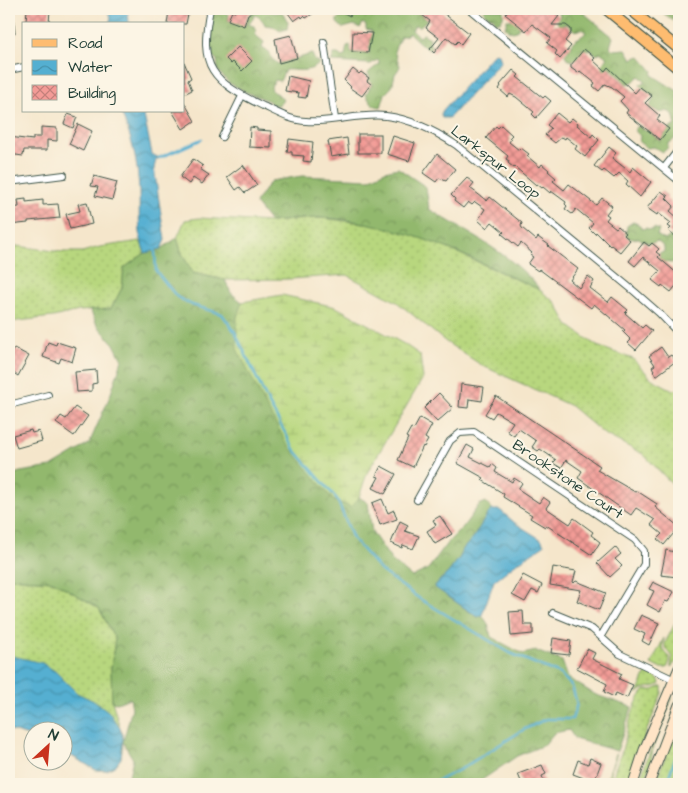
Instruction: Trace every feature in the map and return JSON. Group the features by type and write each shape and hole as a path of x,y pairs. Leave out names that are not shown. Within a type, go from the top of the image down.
{"main road":[{"path":"606,9 679,69"},
{"path":"630,9 679,49"}],"street":[{"name":"Larkspur Loop","path":"210,9 206,43 210,65 224,85 242,96 295,119 304,121 369,116 394,118 421,125 445,137 636,292 679,334"},
{"path":"469,9 679,181"},
{"path":"324,42 335,119"},
{"path":"9,70 22,67"},
{"path":"222,137 242,96"},
{"path":"664,168 679,149"},
{"path":"9,182 64,175"},
{"path":"9,405 48,395"},
{"name":"Brookstone Court","path":"417,500 450,441 460,432 474,432 480,434 635,540 644,551 644,564 601,636"},
{"path":"553,612 583,624 601,636 620,654 677,681"},
{"path":"633,784 644,750 677,681 679,668"},
{"path":"649,784 679,706"}],"green space":[{"path":"255,9 272,9 271,11 274,13 282,12 288,22 287,29 280,31 273,26 265,25 261,18 256,15 249,22 256,29 255,35 264,42 262,48 270,53 271,58 278,64 312,54 315,61 320,63 307,70 285,70 280,81 275,80 271,86 272,91 283,100 279,105 272,105 269,101 229,83 218,71 217,60 211,55 208,32 212,13 229,14 228,21 245,26 249,15"},
{"path":"354,9 387,9 386,11 392,15 400,9 410,11 421,9 419,13 427,20 419,27 417,25 414,26 412,31 420,37 423,34 430,38 429,43 432,47 429,50 409,33 401,36 394,51 400,66 395,74 392,87 385,94 381,107 371,103 366,94 372,84 368,80 370,78 368,73 379,64 379,61 377,60 371,64 331,62 334,54 342,57 345,56 347,46 350,45 351,53 369,54 372,31 366,29 366,25 363,23 360,28 354,25 343,28 337,23 337,19 344,17 344,14 350,16"},
{"path":"483,9 503,9 503,17 500,22 495,22 493,17 485,14"},
{"path":"521,9 532,9 516,31 508,30 505,27 507,20 512,20"},
{"path":"554,9 579,9 613,37 610,47 613,50 626,49 632,59 640,56 653,71 652,75 679,92 679,129 677,135 668,143 665,150 662,152 654,147 647,148 639,142 640,136 635,131 635,128 639,126 647,130 660,141 670,128 676,125 673,114 667,111 660,113 653,109 651,111 649,109 654,97 640,85 646,81 639,76 633,82 627,84 609,66 604,71 602,64 608,58 600,52 597,55 591,50 585,49 573,61 568,60 565,55 572,46 571,44 586,32 581,29 575,31 567,24 560,26 557,22 560,16 559,12"},
{"path":"659,9 679,9 679,11 676,11 676,17 679,20 679,24 669,18"},
{"path":"398,168 426,187 429,209 504,256 530,278 540,290 460,254 405,233 349,220 314,218 270,222 255,203 271,181 302,176 369,179 385,171"},
{"path":"199,218 270,222 320,218 373,224 404,232 440,245 540,290 556,303 568,325 597,346 633,359 652,379 673,390 679,389 679,491 643,454 604,434 571,406 483,366 446,342 397,302 347,275 291,279 225,280 193,273 182,254 177,238 185,220"},
{"path":"633,222 642,229 651,230 654,228 659,230 657,235 665,240 670,236 673,237 677,242 675,244 679,244 679,268 674,262 660,261 659,253 664,252 664,247 657,241 647,243 639,238 631,239 626,235 627,226"},
{"path":"177,238 182,254 193,273 225,280 231,293 242,302 237,317 351,507 359,497 368,503 372,532 392,561 412,577 428,569 479,505 486,502 492,510 463,549 460,557 435,587 474,615 478,617 482,615 488,624 491,637 523,654 536,651 562,661 568,678 596,695 632,707 617,751 575,739 569,730 554,733 544,745 517,756 476,784 127,784 133,759 123,742 132,708 130,698 117,703 112,702 111,668 115,639 99,608 53,581 9,578 9,476 20,472 51,467 89,444 110,396 122,360 114,344 97,325 90,310 111,309 122,288 124,268 145,253 161,249"},
{"path":"140,241 145,253 124,268 122,288 111,309 79,311 53,317 9,322 9,245 62,252 82,252 100,247"},
{"path":"282,295 336,307 404,344 420,355 423,378 367,473 359,497 351,507 333,500 287,444 237,349 237,317 242,302"},
{"path":"9,578 53,581 99,608 115,639 111,668 112,701 123,738 121,758 116,765 107,770 96,770 72,756 72,720 22,720 22,734 9,730"},
{"path":"679,616 680,650 675,663 671,667 672,657 665,648 665,643"},
{"path":"664,638 662,648 670,661 667,668 659,668 651,664"},
{"path":"647,671 659,680 660,684 643,689 637,694"},
{"path":"662,686 662,693 635,760 628,784 621,784 614,776 614,773 633,710 645,690 653,690"},
{"path":"672,698 653,746 651,762 644,784 638,784 661,722"},
{"path":"679,720 679,772 675,784 655,784"},
{"path":"617,751 611,772 618,784 605,784"}],"water":[{"path":"106,9 128,9 129,22 110,22 111,17"},
{"path":"494,53 499,54 501,61 449,118 442,118 443,110"},
{"path":"120,112 143,112 152,154 159,158 156,160 154,168 165,240 161,249 145,253 140,231 136,160 128,130"},
{"path":"492,510 500,510 515,523 542,540 544,545 494,581 482,615 478,617 434,587 448,573"},
{"path":"9,655 42,663 55,671 77,693 96,702 108,711 120,728 123,738 121,758 116,765 107,770 96,770 72,756 72,720 22,720 22,734 9,730"}],"building":[{"path":"27,9 50,9 49,22 26,21"},
{"path":"235,9 257,9 248,14 244,26 228,20 232,11 235,12"},
{"path":"285,9 310,9 314,13 306,18 301,16 294,21"},
{"path":"336,9 353,9 350,16"},
{"path":"414,9 438,9 469,33 461,44 458,41 455,44 446,37 434,53 430,49 439,38 426,28 430,21"},
{"path":"509,9 550,9 559,16 552,25 566,25 571,29 571,33 565,41 571,46 560,59 555,54 557,51 547,43 551,38 532,24 526,31 505,14"},
{"path":"169,11 188,14 186,24 185,22 167,22"},
{"path":"9,12 13,12 15,33 9,34"},
{"path":"353,32 372,33 368,53 352,52"},
{"path":"291,35 297,58 279,63 275,39"},
{"path":"238,47 252,61 242,71 233,62 231,64 226,59"},
{"path":"584,49 595,58 593,60 605,71 608,67 635,93 640,87 652,96 645,103 660,116 657,120 669,129 660,140 626,113 628,110 620,101 624,97 612,87 605,84 599,91 593,86 595,83 580,71 578,73 571,68 571,65"},
{"path":"185,64 191,78 188,80 192,90 185,94"},
{"path":"353,69 369,78 367,81 371,84 362,96 350,88 344,80"},
{"path":"513,70 519,75 517,77 543,98 545,96 551,101 536,118 532,114 534,112 516,97 510,94 508,97 499,89 500,85"},
{"path":"288,76 309,81 306,98 298,97 299,93 285,91"},
{"path":"185,104 195,121 183,129 173,112 185,112"},
{"path":"557,113 568,122 572,118 591,137 593,134 599,140 585,157 575,149 577,146 566,137 565,139 562,137 555,143 545,135 551,128 547,125"},
{"path":"68,114 77,117 73,128 64,124"},
{"path":"78,124 92,131 83,151 69,144"},
{"path":"501,125 512,135 509,138 511,139 509,142 519,150 521,148 529,154 527,156 540,167 542,164 549,170 556,178 553,181 564,190 569,184 596,205 602,198 612,206 606,214 609,216 606,220 616,228 618,226 626,233 624,235 630,240 620,252 610,246 596,232 595,234 589,228 593,223 576,209 572,214 565,209 567,206 566,202 551,191 550,193 543,187 536,185 508,163 509,161 506,159 508,156 486,138 496,126 498,128"},
{"path":"41,127 57,128 57,141 47,140 47,150 24,150 23,156 9,154 9,137 33,140 33,137 41,137"},
{"path":"250,127 257,128 257,130 271,131 271,148 249,147"},
{"path":"358,134 381,134 381,153 358,153"},
{"path":"393,136 415,143 409,161 387,154"},
{"path":"347,138 349,154 331,157 328,141"},
{"path":"289,139 313,142 311,162 303,161 304,156 292,155 292,152 287,152"},
{"path":"609,147 616,153 612,158 630,172 633,167 651,182 640,197 626,184 628,181 619,173 614,178 604,170 602,172 594,166"},
{"path":"437,154 455,169 446,181 439,178 436,182 423,173"},
{"path":"193,159 203,166 200,169 209,175 202,184 193,178 189,184 180,177"},
{"path":"243,165 257,185 245,193 240,187 236,190 227,177"},
{"path":"94,176 117,182 112,200 95,196 98,187 91,186"},
{"path":"467,178 474,183 470,188 487,201 490,197 522,223 522,228 536,240 538,237 578,269 570,280 579,288 588,276 594,281 590,288 608,302 612,297 628,310 625,313 642,328 645,325 652,331 636,350 628,343 631,340 623,332 625,330 594,304 591,308 539,269 538,271 528,264 533,257 530,255 532,253 521,243 518,247 502,234 504,232 492,222 487,228 478,220 485,209 475,202 472,205 468,202 463,208 454,201 455,199 451,195"},
{"path":"661,191 668,196 666,198 674,206 670,211 679,219 679,237 676,235 675,237 668,231 671,228 668,226 671,223 658,213 657,215 647,208"},
{"path":"26,199 26,202 43,200 43,205 58,204 60,218 9,225 9,208 19,207 18,200"},
{"path":"87,202 92,224 70,229 66,214 80,211 78,204"},
{"path":"644,242 649,246 652,243 659,249 656,252 660,255 658,257 679,275 679,282 671,292 652,280 660,271 643,257 635,266 629,261"},
{"path":"48,342 56,345 57,342 76,348 72,362 61,358 59,363 43,357"},
{"path":"661,347 668,357 671,355 676,361 656,376 652,367 655,365 649,356"},
{"path":"14,348 29,356 18,376 9,370 9,358"},
{"path":"96,370 97,383 92,384 92,391 77,392 75,372"},
{"path":"461,384 484,387 482,401 469,399 468,408 459,407"},
{"path":"439,393 453,408 437,422 424,408"},
{"path":"496,396 600,466 597,470 657,504 655,507 679,527 664,545 657,539 662,534 651,525 655,520 636,508 631,515 578,478 582,471 566,460 561,468 553,463 556,460 540,449 538,451 532,447 536,441 519,429 514,436 507,431 513,422 496,412 492,418 485,414"},
{"path":"75,407 88,416 74,436 56,423 61,416 66,419"},
{"path":"420,418 432,425 425,438 428,440 413,467 398,460 408,438 406,437 411,428 414,429"},
{"path":"31,430 32,433 39,431 42,441 17,448 13,435"},
{"path":"467,445 474,449 470,457 490,467 492,464 497,468 495,472 512,482 514,478 522,483 518,489 539,503 543,497 550,502 546,508 570,524 574,518 593,532 591,535 600,542 592,555 546,525 545,527 530,518 532,515 503,497 504,494 482,480 484,478 457,463"},
{"path":"381,466 396,474 385,494 373,488 379,477 376,476"},
{"path":"382,499 388,513 394,510 397,519 380,525 372,503"},
{"path":"440,516 452,534 435,544 427,531 436,525 433,520"},
{"path":"400,521 408,525 405,531 419,536 413,549 403,545 402,548 391,543"},
{"path":"615,547 621,554 615,559 622,566 610,577 597,563"},
{"path":"666,550 679,553 677,577 661,575"},
{"path":"553,567 576,571 574,583 576,581 606,593 599,610 577,601 581,590 550,585"},
{"path":"523,575 542,585 538,593 532,590 525,602 512,595"},
{"path":"653,582 674,592 668,602 665,601 660,612 647,605 654,591 649,589"},
{"path":"523,611 524,625 533,625 533,634 511,636 509,612"},
{"path":"641,615 659,623 649,645 642,641 645,634 634,629"},
{"path":"553,638 571,641 569,655 551,653"},
{"path":"587,649 595,653 592,659 622,674 619,679 633,685 627,698 616,693 614,697 604,692 607,684 577,668"},
{"path":"590,758 601,763 594,782 573,774 578,760 588,764"},
{"path":"542,765 546,774 542,776 545,784 522,784 518,774"}],"waterway":[{"path":"159,158 202,139"},
{"path":"155,250 156,271 177,297 192,305 222,314 235,332 268,402 294,449 337,499 353,539 381,571 420,599 510,653 560,674 572,686 577,704 572,719 546,719 523,730 461,769 431,784"},
{"path":"666,784 679,748"}]}
